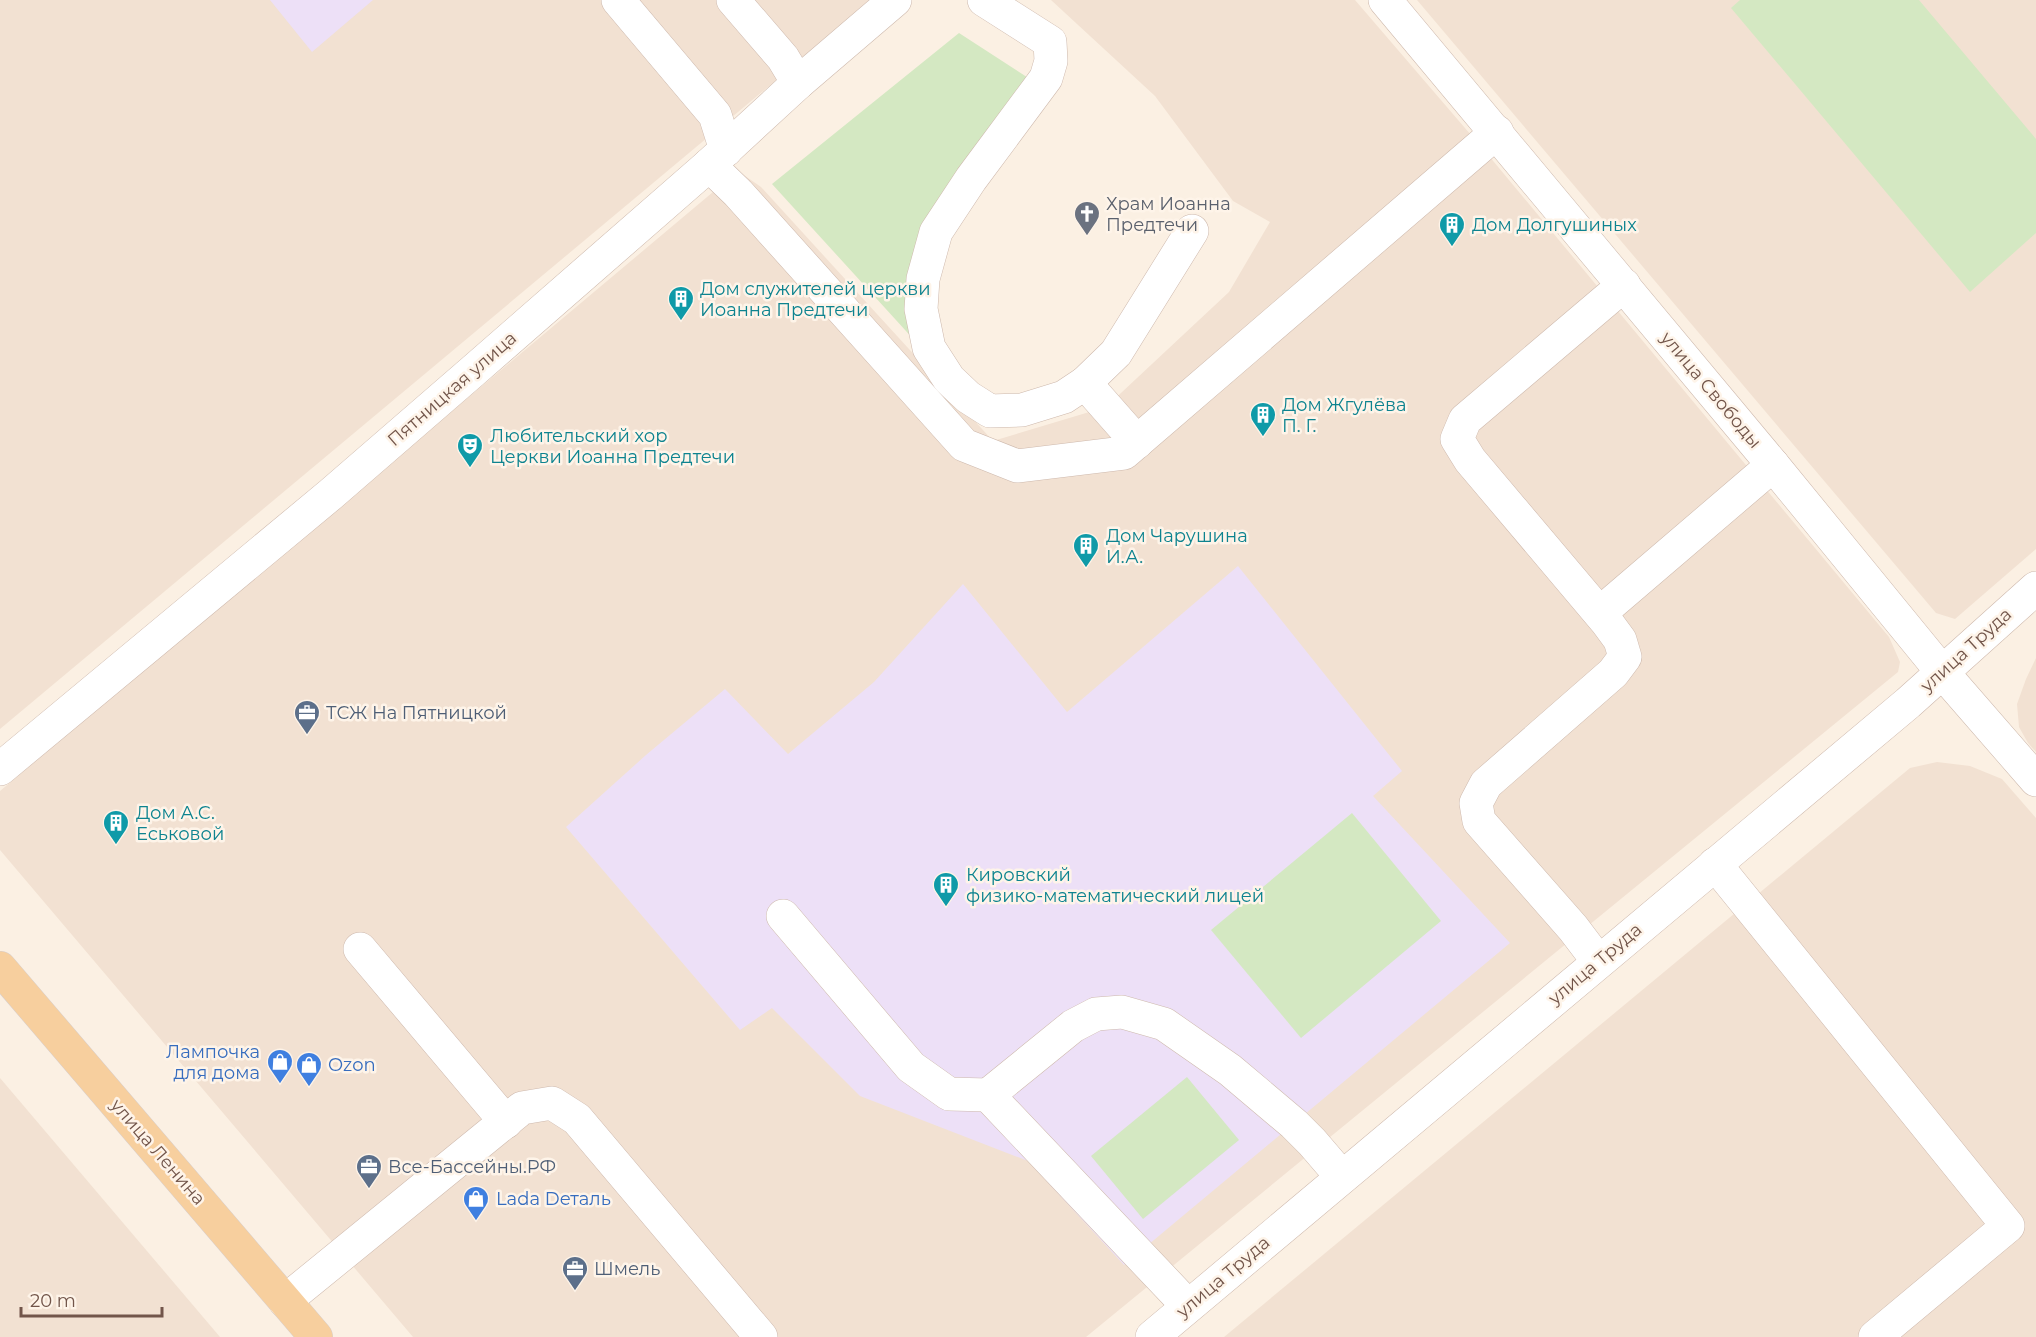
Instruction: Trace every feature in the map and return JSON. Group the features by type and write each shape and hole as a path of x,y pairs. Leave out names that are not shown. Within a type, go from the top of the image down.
{"main road":[{"name":"улица Ленина","path":"0,968 316,1337"}],"street":[{"path":"618,0 715,115 718,158 738,193 964,445 1017,466 1124,453 1497,132"},
{"path":"733,0 783,58 798,83"},
{"name":"Пятницкая улица","path":"0,769 331,494 718,158 798,83 895,0"},
{"path":"984,0 1050,42 1051,61 1046,78 971,179 936,232 923,279 921,309 929,348 949,379 968,397 990,411 1022,410 1064,397 1085,383 1116,353 1192,231"},
{"name":"улица Свободы","path":"1385,0 1497,132 1943,673 2036,780"},
{"path":"1599,961 1479,821 1476,803 1486,784 1613,673 1625,657 1620,639 1600,613 1470,460 1457,439 1465,420 1623,285"},
{"path":"1085,383 1137,442"},
{"path":"1600,613 1773,465"},
{"name":"улица Труда","path":"1152,1337 1943,673 1976,640 2036,588"},
{"path":"1714,864 2008,1226 1875,1337"},
{"path":"783,916 911,1066 949,1094 988,1095 1073,1026 1096,1014 1122,1012 1164,1024 1230,1070 1294,1124 1342,1177"},
{"path":"360,949 506,1122"},
{"path":"988,1095 1188,1306"},
{"path":"285,1301 522,1108 552,1102 577,1119 761,1337"}],"shaded area":[{"path":"0,0 872,0 0,729"},
{"path":"270,0 373,0 312,52"},
{"path":"1051,0 1355,0 1489,156 1889,637 1900,662 1898,672 1086,1337 413,1337 0,850 0,791 738,171 761,187 993,441 1106,407 1229,292 1270,222 1233,201 1155,96"},
{"path":"1417,0 2036,0 2036,549 1955,619 1936,613"},
{"path":"1238,566 1402,771 1373,796 1510,943 1124,1265 1028,1161 860,1096 772,1008 740,1030 566,827 646,755 725,689 788,754 874,682 963,584 1067,712"},
{"path":"2036,658 2036,752 2019,727 2017,704"},
{"path":"1937,762 1970,766 2002,779 2036,818 2036,1337 1224,1337 1910,768"},
{"path":"0,1078 220,1337 0,1337"}],"green space":[{"path":"1740,0 1919,0 2036,139 2036,233 1970,292 1731,8"},
{"path":"959,33 1033,81 926,226 916,342 772,184"},
{"path":"1352,813 1441,921 1301,1038 1211,930"},
{"path":"1187,1077 1239,1140 1143,1219 1091,1156"}],"place":[{"name":"Храм Иоанна Предтечи","path":"1087,237"},
{"name":"Дом Долгушиных","path":"1452,248"},
{"name":"Дом служителей церкви Иоанна Предтечи","path":"681,322"},
{"name":"Дом Жгулёва П. Г.","path":"1263,438"},
{"name":"Любительский хор Церкви Иоанна Предтечи","path":"470,469"},
{"name":"Дом Чарушина И.А.","path":"1086,569"},
{"name":"ТСЖ На Пятницкой","path":"307,736"},
{"name":"Дом А.С. Еськовой","path":"116,846"},
{"name":"Кировский физико-математический лицей","path":"946,908"},
{"name":"Лампочка для дома","path":"280,1085"},
{"name":"Ozon","path":"309,1088"},
{"name":"Все-Бассейны.РФ","path":"369,1190"},
{"name":"Lada Dеталь","path":"476,1222"},
{"name":"Шмель","path":"575,1292"}]}
